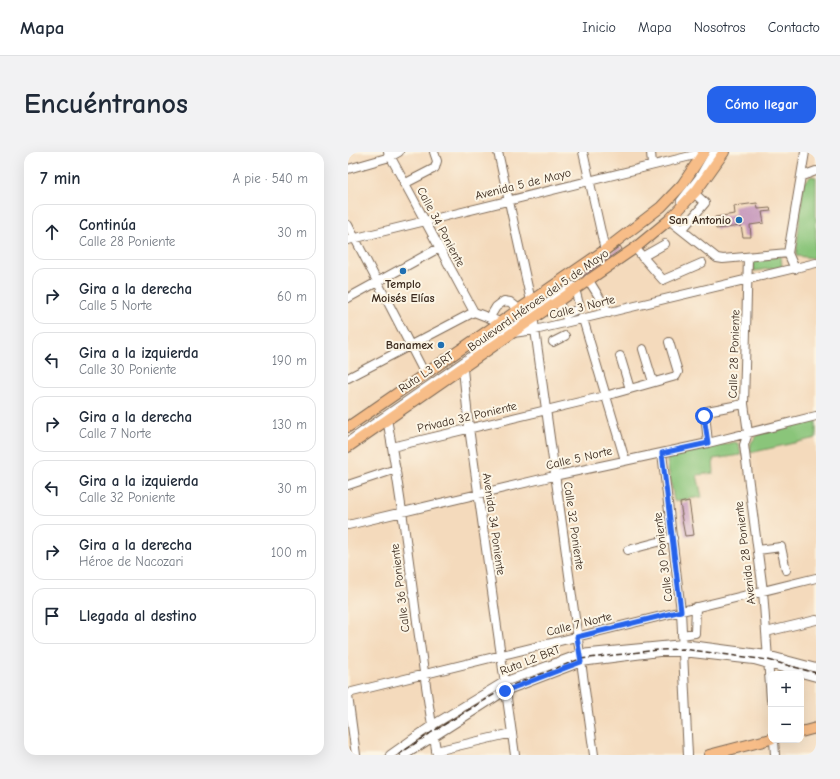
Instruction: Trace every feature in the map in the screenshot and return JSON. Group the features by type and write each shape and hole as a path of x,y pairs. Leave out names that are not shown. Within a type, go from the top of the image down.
{"main road":[{"name":"Boulevard Héroes del 5 de Mayo","path":"348,427 531,302 661,207 682,185 704,152"},
{"name":"Boulevard Héroes del 5 de Mayo","path":"348,447 387,419 463,369 511,331 533,316 558,302 588,279 635,248 669,220 694,193 724,152"},
{"path":"804,731 816,728"},
{"path":"709,755 768,740"}],"street":[{"path":"348,169 399,152"},
{"path":"404,184 435,168 437,161 434,152"},
{"name":"Calle 32 Poniente","path":"498,152 531,302 548,411 554,476 594,755"},
{"path":"583,152 604,250"},
{"path":"651,152 652,165"},
{"name":"Avenida 5 de Mayo","path":"351,239 704,152"},
{"name":"Ruta L3 BRT","path":"348,432 501,322 618,245 660,213 680,192 704,152"},
{"path":"533,316 656,226 699,178 714,152"},
{"path":"795,269 788,253 802,176 804,152"},
{"name":"Calle 34 Poniente","path":"389,155 474,312"},
{"path":"802,176 816,171"},
{"path":"682,230 705,203 694,193"},
{"path":"669,220 717,258 788,253"},
{"path":"348,226 351,239 378,282 425,374"},
{"path":"642,257 665,244"},
{"path":"348,298 439,248"},
{"path":"635,248 663,280 702,263"},
{"name":"Calle 28 Poniente","path":"708,443 705,413 707,411 744,404 749,279 748,257"},
{"name":"Calle 3 Norte","path":"511,331 535,330 816,263"},
{"path":"588,279 608,313"},
{"path":"558,302 565,315 580,308 575,289"},
{"path":"490,317 496,307 504,301 510,302 519,309"},
{"path":"348,378 474,312 501,322 511,331"},
{"path":"583,319 625,460"},
{"name":"Ruta L3 BRT","path":"348,441 511,331"},
{"path":"553,342 565,336"},
{"name":"Privada 32 Poniente","path":"392,447 548,411 630,389 678,374 669,342"},
{"path":"643,349 653,382"},
{"path":"620,356 630,389"},
{"name":"Avenida 34 Poniente","path":"463,369 469,428 504,682"},
{"name":"Avenida 28 Poniente","path":"744,404 748,433 744,445 763,591 769,671"},
{"name":"Calle 5 Norte","path":"348,525 554,476 708,443 816,416"},
{"name":"Calle 36 Poniente","path":"387,419 403,513 430,726 436,753"},
{"name":"Calle 30 Poniente","path":"662,453 681,611 688,755"},
{"path":"348,485 396,469"},
{"path":"628,550 673,538"},
{"path":"758,550 781,547 786,570"},
{"name":"Calle 7 Norte","path":"348,695 423,675 816,578"},
{"path":"682,635 695,633 696,607"},
{"path":"766,632 816,620"},
{"name":"Ruta L2 BRT","path":"390,755 430,726 504,682 580,658 683,648 768,659 816,668"},
{"path":"405,755 432,736 505,691 580,658"},
{"path":"768,659 816,677"},
{"path":"504,682 515,755"},
{"path":"348,695 356,755"},
{"path":"436,753 512,733"},
{"path":"774,743 775,755"}],"green space":[{"path":"811,176 816,177 816,236 814,258 796,256 803,184"},
{"path":"781,256 782,267 754,271 753,260"},
{"path":"816,418 816,438 750,453 751,443 758,434"},
{"path":"735,442 739,444 741,455 713,459 714,473 697,475 702,497 674,501 667,461 670,454 679,454"}],"building":[{"name":"San Antonio","path":"757,203 758,209 770,208 771,211 762,212 764,223 750,225 751,237 743,237 741,226 716,229 715,217 735,214 734,206"},
{"path":"620,246 622,249 583,276 582,274"},
{"path":"689,501 694,535 685,536 680,503"}],"railway":[{"path":"398,755 432,732 505,688 580,659 658,650 683,649 768,660 816,673"}],"place":[{"name":"San Antonio","path":"739,220"},
{"name":"Templo Moisés Elías","path":"403,271"},
{"name":"Banamex","path":"441,345"}],"route":[{"path":"505,691 581,662 577,637 681,611 662,453 708,443 704,416"}]}
